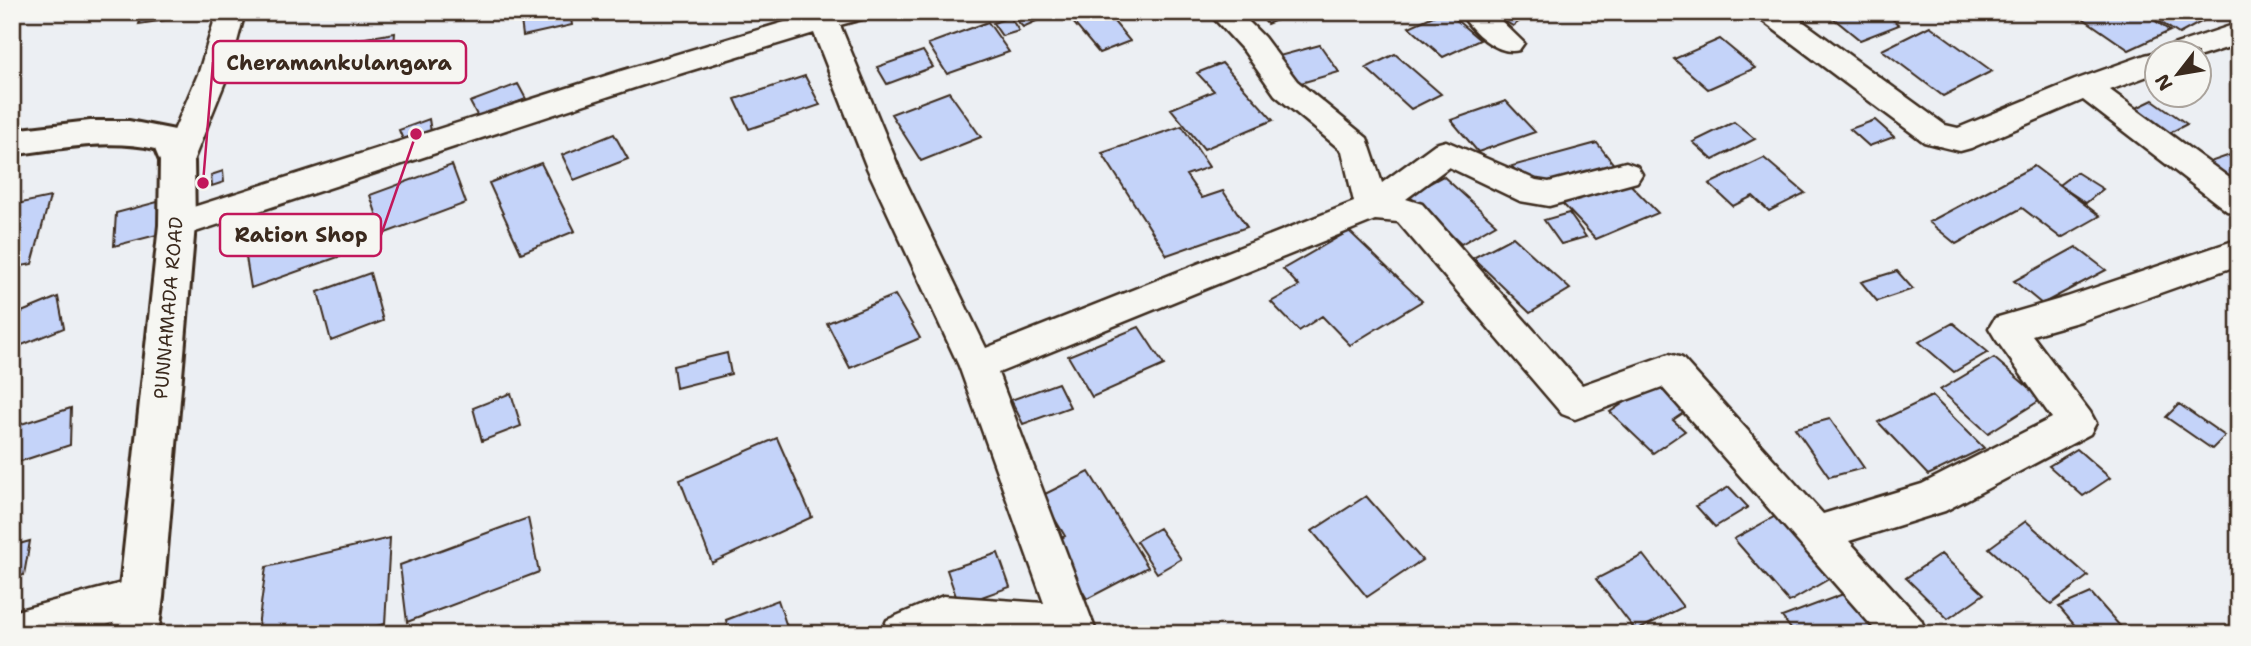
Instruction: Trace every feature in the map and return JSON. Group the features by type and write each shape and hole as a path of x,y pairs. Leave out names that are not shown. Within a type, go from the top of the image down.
{"main road":[{"path":"12,143 110,131 145,133 168,140 177,161"},
{"name":"PUNNAMADA ROAD","path":"138,615 177,225 177,161"}],"street":[{"path":"177,161 214,72 231,12"},
{"path":"1222,12 1254,44 1286,88 1356,145 1373,208"},
{"path":"1474,12 1509,43"},
{"path":"1770,12 1935,134 1948,139 1960,140 2085,87 2142,67"},
{"path":"177,225 632,78 838,17 883,168 977,366 1074,629 943,615 902,634"},
{"path":"2212,42 2239,33"},
{"path":"2085,87 2239,202"},
{"path":"977,366 1086,327 1244,259 1373,208 1446,152 1531,192 1549,194 1626,174"},
{"path":"1373,208 1394,208 1410,213 1575,404 1668,369 1906,634"},
{"path":"1818,533 1931,499 2077,423 2007,328 2081,307 2239,251"},
{"path":"12,632 138,615"}],"building":[{"path":"143,12 217,12 139,24"},
{"path":"520,12 570,12 572,25 523,36"},
{"path":"1009,12 1056,12 1023,27"},
{"path":"1096,12 1106,12 1130,41 1099,53 1072,21"},
{"path":"1257,12 1296,12 1267,24"},
{"path":"1447,12 1480,40 1443,57 1409,27"},
{"path":"1490,12 1532,12 1513,26"},
{"path":"1849,12 1884,12 1899,25 1860,40 1833,18"},
{"path":"2074,12 2142,12 2170,31 2155,38 2142,38 2142,44 2129,50"},
{"path":"2145,12 2209,12 2214,15 2179,34"},
{"path":"1010,17 1019,31 1002,36 993,23"},
{"path":"988,22 1009,52 947,74 928,44"},
{"path":"1930,26 1992,71 1943,96 1882,50"},
{"path":"395,33 393,57 344,66 347,41"},
{"path":"1720,39 1755,68 1708,89 1674,59"},
{"path":"1320,45 1339,72 1287,87 1268,59"},
{"path":"923,51 933,67 887,84 877,67"},
{"path":"1395,54 1441,94 1411,109 1366,68"},
{"path":"1222,63 1273,120 1204,149 1171,109 1214,91 1197,73"},
{"path":"805,76 820,105 749,129 735,99"},
{"path":"518,84 526,99 478,117 470,102"},
{"path":"949,92 981,137 921,161 891,114"},
{"path":"1506,101 1535,132 1478,152 1451,120"},
{"path":"2142,105 2142,108 2164,108 2187,124 2160,138 2126,113"},
{"path":"429,119 432,138 406,147 399,130"},
{"path":"1875,120 1894,137 1869,146 1850,129"},
{"path":"1734,122 1755,139 1713,160 1693,142"},
{"path":"1182,126 1209,167 1186,175 1202,198 1223,191 1247,227 1167,255 1102,153"},
{"path":"614,134 628,159 574,180 562,155"},
{"path":"1597,143 1615,166 1529,190 1512,166"},
{"path":"2239,152 2239,192 2204,164"},
{"path":"1764,158 1805,193 1769,211 1753,196 1733,206 1709,184"},
{"path":"541,163 575,231 521,253 489,183"},
{"path":"452,165 466,203 383,234 370,195"},
{"path":"2034,166 2100,216 2061,238 2022,208 1956,244 1929,222"},
{"path":"223,171 224,182 212,186 211,175"},
{"path":"2076,172 2103,189 2086,203 2059,185"},
{"path":"1443,176 1496,224 1461,244 1408,195"},
{"path":"1623,177 1658,213 1596,239 1562,203"},
{"path":"50,197 32,264 12,268 12,205"},
{"path":"176,197 176,230 114,246 116,213"},
{"path":"1569,213 1586,237 1561,244 1544,220"},
{"path":"344,217 352,252 251,288 245,251"},
{"path":"1349,231 1422,301 1350,345 1322,316 1299,331 1271,302 1299,286 1283,269"},
{"path":"1513,237 1570,289 1530,313 1473,258"},
{"path":"2076,247 2106,270 2042,304 2014,281"},
{"path":"1897,271 1913,289 1877,301 1861,282"},
{"path":"370,273 383,321 331,341 318,292"},
{"path":"895,295 920,338 850,368 827,323"},
{"path":"58,297 64,328 12,349 12,316"},
{"path":"1953,323 1988,352 1954,372 1919,342"},
{"path":"1139,327 1164,365 1092,397 1068,356"},
{"path":"727,353 731,374 676,388 673,366"},
{"path":"1994,358 2042,399 1988,433 1940,390"},
{"path":"1666,375 1698,403 1673,420 1685,431 1653,453 1610,412"},
{"path":"1058,383 1070,407 1023,424 1011,400"},
{"path":"511,393 521,426 482,441 473,408"},
{"path":"1932,396 1984,448 1928,475 1878,422"},
{"path":"2179,404 2225,436 2212,449 2166,417"},
{"path":"71,408 70,445 12,464 12,427"},
{"path":"1830,419 1864,468 1829,477 1795,428"},
{"path":"777,438 812,517 712,563 680,480"},
{"path":"2077,449 2110,478 2083,496 2049,466"},
{"path":"1089,472 1148,567 1087,599 1054,542 1065,536 1041,496"},
{"path":"1729,487 1748,507 1715,527 1696,506"},
{"path":"1366,496 1422,560 1367,597 1312,531"},
{"path":"1790,508 1846,569 1789,602 1734,539"},
{"path":"528,518 539,572 407,622 400,565"},
{"path":"2026,521 2088,576 2051,604 1989,548"},
{"path":"1159,528 1181,559 1157,573 1136,541"},
{"path":"390,538 385,624 344,634 257,634 266,567"},
{"path":"30,541 24,575 12,578 12,546"},
{"path":"998,553 1010,587 959,605 947,570"},
{"path":"1941,554 1984,594 1948,619 1906,578"},
{"path":"1643,555 1683,607 1636,631 1596,579"},
{"path":"1854,590 1888,634 1795,634 1782,617"},
{"path":"2091,593 2127,634 2082,634 2059,607"},
{"path":"778,600 788,630 777,634 729,634 726,620"},
{"path":"128,615 124,634 49,634"},
{"path":"711,625 713,634 687,634"}],"place":[{"name":"Ration Shop","path":"416,134"},
{"name":"Cheramankulangara","path":"203,183"}]}
